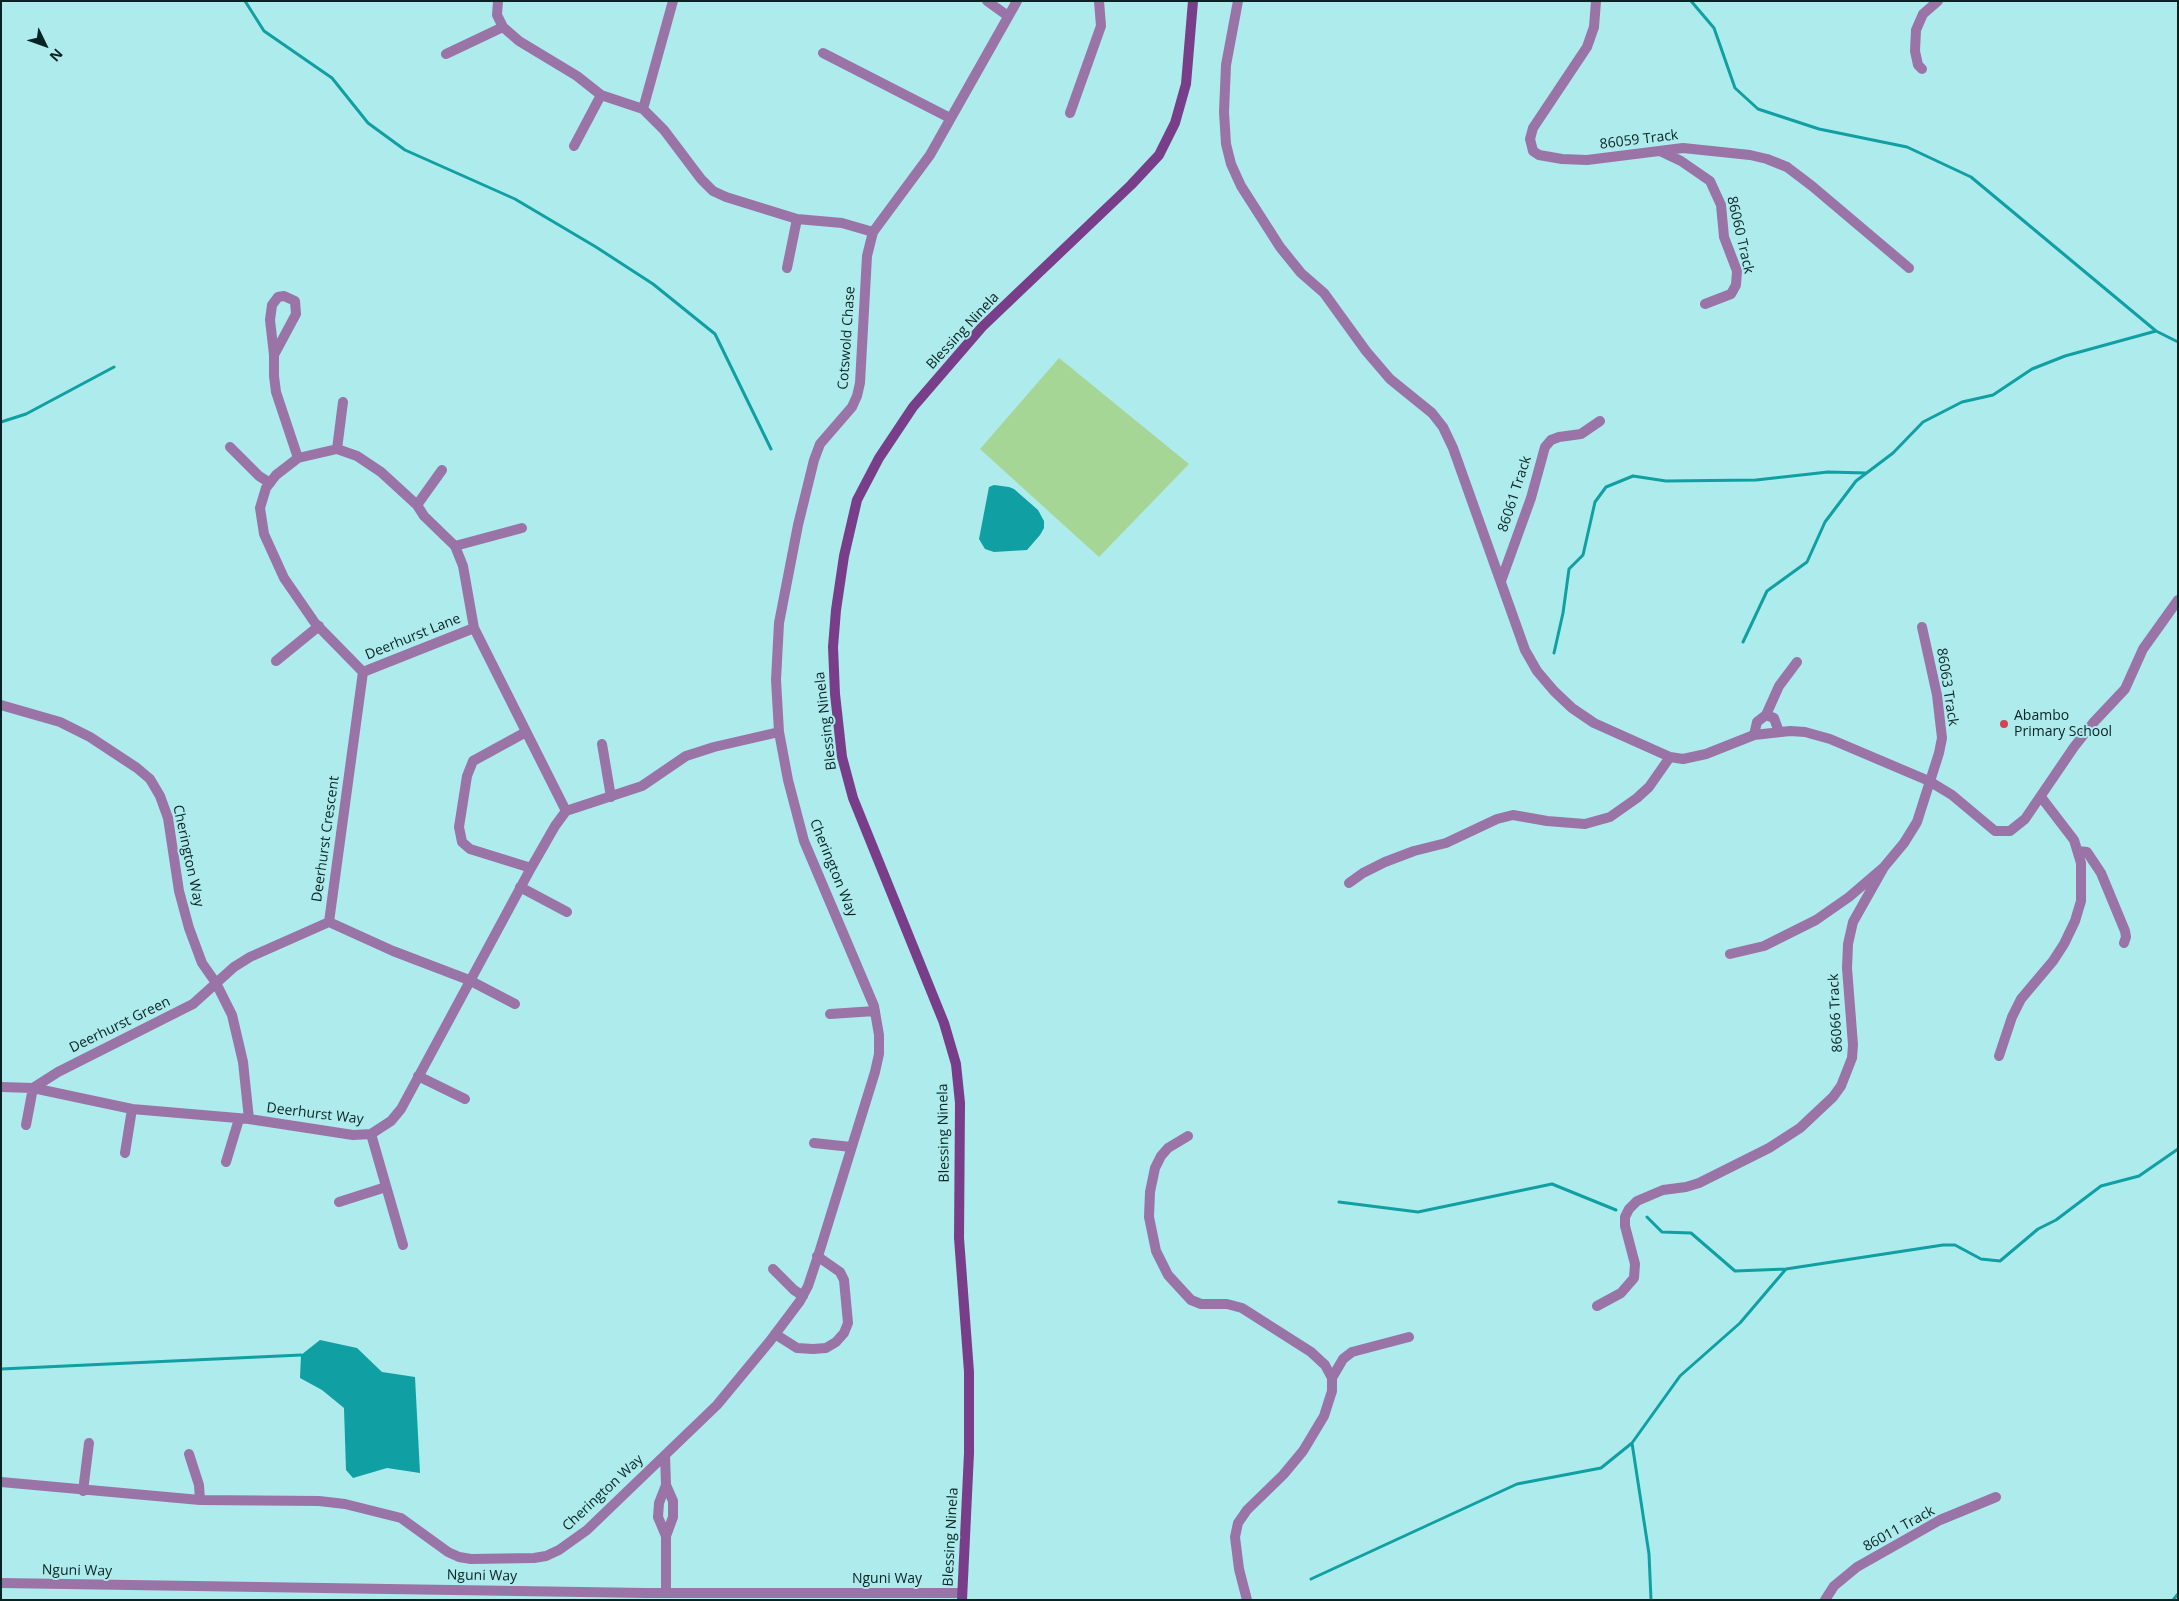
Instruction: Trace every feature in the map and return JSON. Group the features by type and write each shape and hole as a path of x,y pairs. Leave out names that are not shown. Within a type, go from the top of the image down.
{"street":[{"path":"498,1 497,15 503,27 520,41 577,76 601,95 644,109 664,130 702,179 714,191 726,197 797,219 842,223 873,232"},
{"path":"644,109 672,1"},
{"path":"987,1 1008,16"},
{"name":"Cotswold Chase","path":"779,732 776,680 779,623 798,525 814,460 820,444 852,406 857,396 860,383 867,256 873,232 930,155 1016,1"},
{"path":"1070,113 1101,26 1099,1"},
{"name":"Blessing Ninela","path":"962,1597 969,1453 969,1372 959,1238 960,1103 956,1064 944,1023 856,806 842,757 835,694 833,647 836,610 844,556 857,500 878,458 913,408 982,327 1131,185 1158,155 1174,123 1186,84 1192,36 1193,1"},
{"path":"1238,1 1226,65 1224,112 1226,144 1241,186 1280,247 1301,273 1324,294 1366,351 1390,379 1432,413 1443,428 1453,448 1524,650 1537,671 1554,691 1572,708 1594,723 1670,757 1692,758 1754,735 1778,732 1805,732 1830,740 1929,781 1952,795 1990,827 2002,832 2018,825 2041,797 2079,741 2125,689 2143,649 2178,600"},
{"name":"86059 Track","path":"1596,1 1594,27 1587,47 1533,128 1530,146 1539,155 1562,159 1587,160 1683,148 1713,150 1767,159 1787,167 1812,186 1909,268"},
{"path":"1922,69 1918,65 1915,51 1916,30 1923,14 1938,1"},
{"path":"446,54 503,27"},
{"path":"823,53 950,118"},
{"path":"574,146 601,95"},
{"name":"86060 Track","path":"1660,151 1681,161 1710,181 1721,205 1724,237 1737,272 1736,285 1731,294 1705,304"},
{"path":"787,268 797,219"},
{"path":"274,355 296,314 295,301 284,296 278,297 272,305 270,320 276,392 298,458"},
{"path":"337,449 343,402"},
{"name":"86061 Track","path":"1501,581 1531,498 1545,447 1551,440 1581,434 1600,421"},
{"path":"230,447 259,476 270,484"},
{"path":"363,672 319,626 284,578 264,534 260,508 266,488 276,475 298,458 337,449 357,456 381,472 455,546 463,566 474,628 566,811 642,786 686,756 714,746 779,732"},
{"path":"416,505 442,470"},
{"path":"455,546 522,528"},
{"path":"276,662 319,626"},
{"name":"Deerhurst Lane","path":"363,672 474,628"},
{"name":"86063 Track","path":"1922,628 1937,695 1942,738 1929,781"},
{"path":"1754,735 1757,722 1766,715 1779,686 1797,662"},
{"name":"Deerhurst Crescent","path":"363,672 329,922 393,951 469,980"},
{"name":"Cherington Way","path":"1,705 60,722 98,742 150,779 160,796 168,818 179,890 189,928 202,963 216,983 232,1016 242,1062 244,1119"},
{"path":"1766,715 1774,718 1778,732"},
{"path":"526,732 473,760 467,776 459,827 462,842 470,849 531,868"},
{"name":"Cherington Way","path":"1,1482 83,1491 200,1500 319,1501 345,1504 401,1518 448,1552 459,1557 470,1559 534,1558 559,1550 587,1530 717,1405 775,1334 803,1296 879,1054 875,1011 849,944 822,886 804,841 788,780 779,732"},
{"path":"602,744 611,797"},
{"path":"1349,883 1363,873 1385,862 1414,851 1446,843 1497,819 1513,815 1547,821 1586,824 1610,817 1649,787 1670,757"},
{"name":"86066 Track","path":"1730,954 1764,946 1824,915 1850,897 1884,867 1904,843 1917,822 1929,781"},
{"path":"1999,1056 2012,1017 2021,999 2053,961 2075,921 2082,901 2081,863 2074,840 2041,797"},
{"name":"Deerhurst Way","path":"1,1087 32,1088 132,1109 244,1119 353,1135 371,1134 391,1121 401,1110 520,887 555,826 566,811"},
{"path":"2078,851 2087,852 2101,874 2125,931 2124,943"},
{"name":"86066 Track","path":"1597,1306 1621,1293 1634,1278 1635,1264 1625,1226 1625,1217 1629,1209 1646,1196 1663,1190 1686,1187 1714,1176 1769,1148 1800,1128 1833,1097 1841,1086 1852,1058 1853,1045 1847,968 1848,944 1853,922 1884,867"},
{"path":"520,887 567,912"},
{"name":"Deerhurst Green","path":"32,1088 58,1072 193,1004 234,967 250,957 329,922"},
{"path":"469,980 515,1004"},
{"path":"830,1014 875,1011"},
{"path":"418,1076 465,1100"},
{"path":"26,1125 32,1088"},
{"path":"125,1153 132,1109"},
{"path":"226,1162 244,1119"},
{"path":"371,1134 403,1245"},
{"path":"1188,1136 1168,1148 1161,1156 1155,1168 1150,1192 1149,1218 1156,1251 1168,1275 1191,1300 1201,1304 1227,1304 1242,1308 1311,1352 1326,1365 1332,1378 1332,1391 1324,1416 1303,1450 1283,1475 1247,1510 1238,1523 1235,1537 1239,1569 1247,1600"},
{"path":"814,1143 851,1147"},
{"path":"339,1202 386,1187"},
{"path":"775,1334 797,1348 813,1350 831,1345 844,1334 848,1323 844,1280 840,1272 817,1256"},
{"path":"773,1269 794,1290 803,1296"},
{"path":"1332,1378 1343,1359 1352,1352 1409,1337"},
{"path":"83,1491 89,1443"},
{"path":"189,1454 199,1485 200,1500"},
{"path":"665,1454 666,1486 659,1503 658,1517 666,1536 666,1592"},
{"name":"86011 Track","path":"1825,1600 1834,1586 1858,1567 1940,1520 1996,1497"},
{"name":"Nguni Way","path":"1,1583 962,1597"}],"green space":[{"path":"1059,358 1189,464 1099,557 980,449"}],"water":[{"path":"994,485 1014,489 1038,510 1044,521 1044,528 1040,535 1027,550 994,552 985,549 979,539 989,487"},
{"path":"320,1340 357,1348 382,1372 415,1377 420,1473 387,1468 353,1478 346,1470 344,1408 322,1390 300,1378 301,1355"}],"waterway":[{"path":"245,1 264,31 332,78 368,123 405,150 515,199 596,247 653,284 715,334 771,449"},
{"path":"1691,1 1714,28 1735,88 1758,109 1819,129 1907,147 1971,177 2156,331 2178,342"},
{"path":"1743,642 1767,591 1807,562 1825,522 1856,481 1893,453 1923,422 1962,402 1993,395 2032,369 2065,356 2156,331"},
{"path":"1,422 26,414 114,367"},
{"path":"1554,653 1563,613 1569,569 1583,555 1595,502 1606,487 1633,476 1666,481 1756,480 1828,472 1866,473"},
{"path":"1647,1217 1662,1232 1691,1233 1735,1271 1786,1269 1943,1245 1955,1245 1981,1259 2000,1261 2038,1229 2056,1220 2101,1186 2139,1176 2178,1149"},
{"path":"1339,1202 1418,1212 1552,1184 1616,1210"},
{"path":"1311,1579 1517,1484 1601,1468 1632,1443 1680,1376 1740,1323 1786,1269"},
{"path":"1,1369 301,1355"},
{"path":"1632,1443 1649,1554 1651,1600"},
{"path":"2173,1600 2178,1594"}],"place":[{"name":"Abambo Primary School","path":"2004,724"}]}
